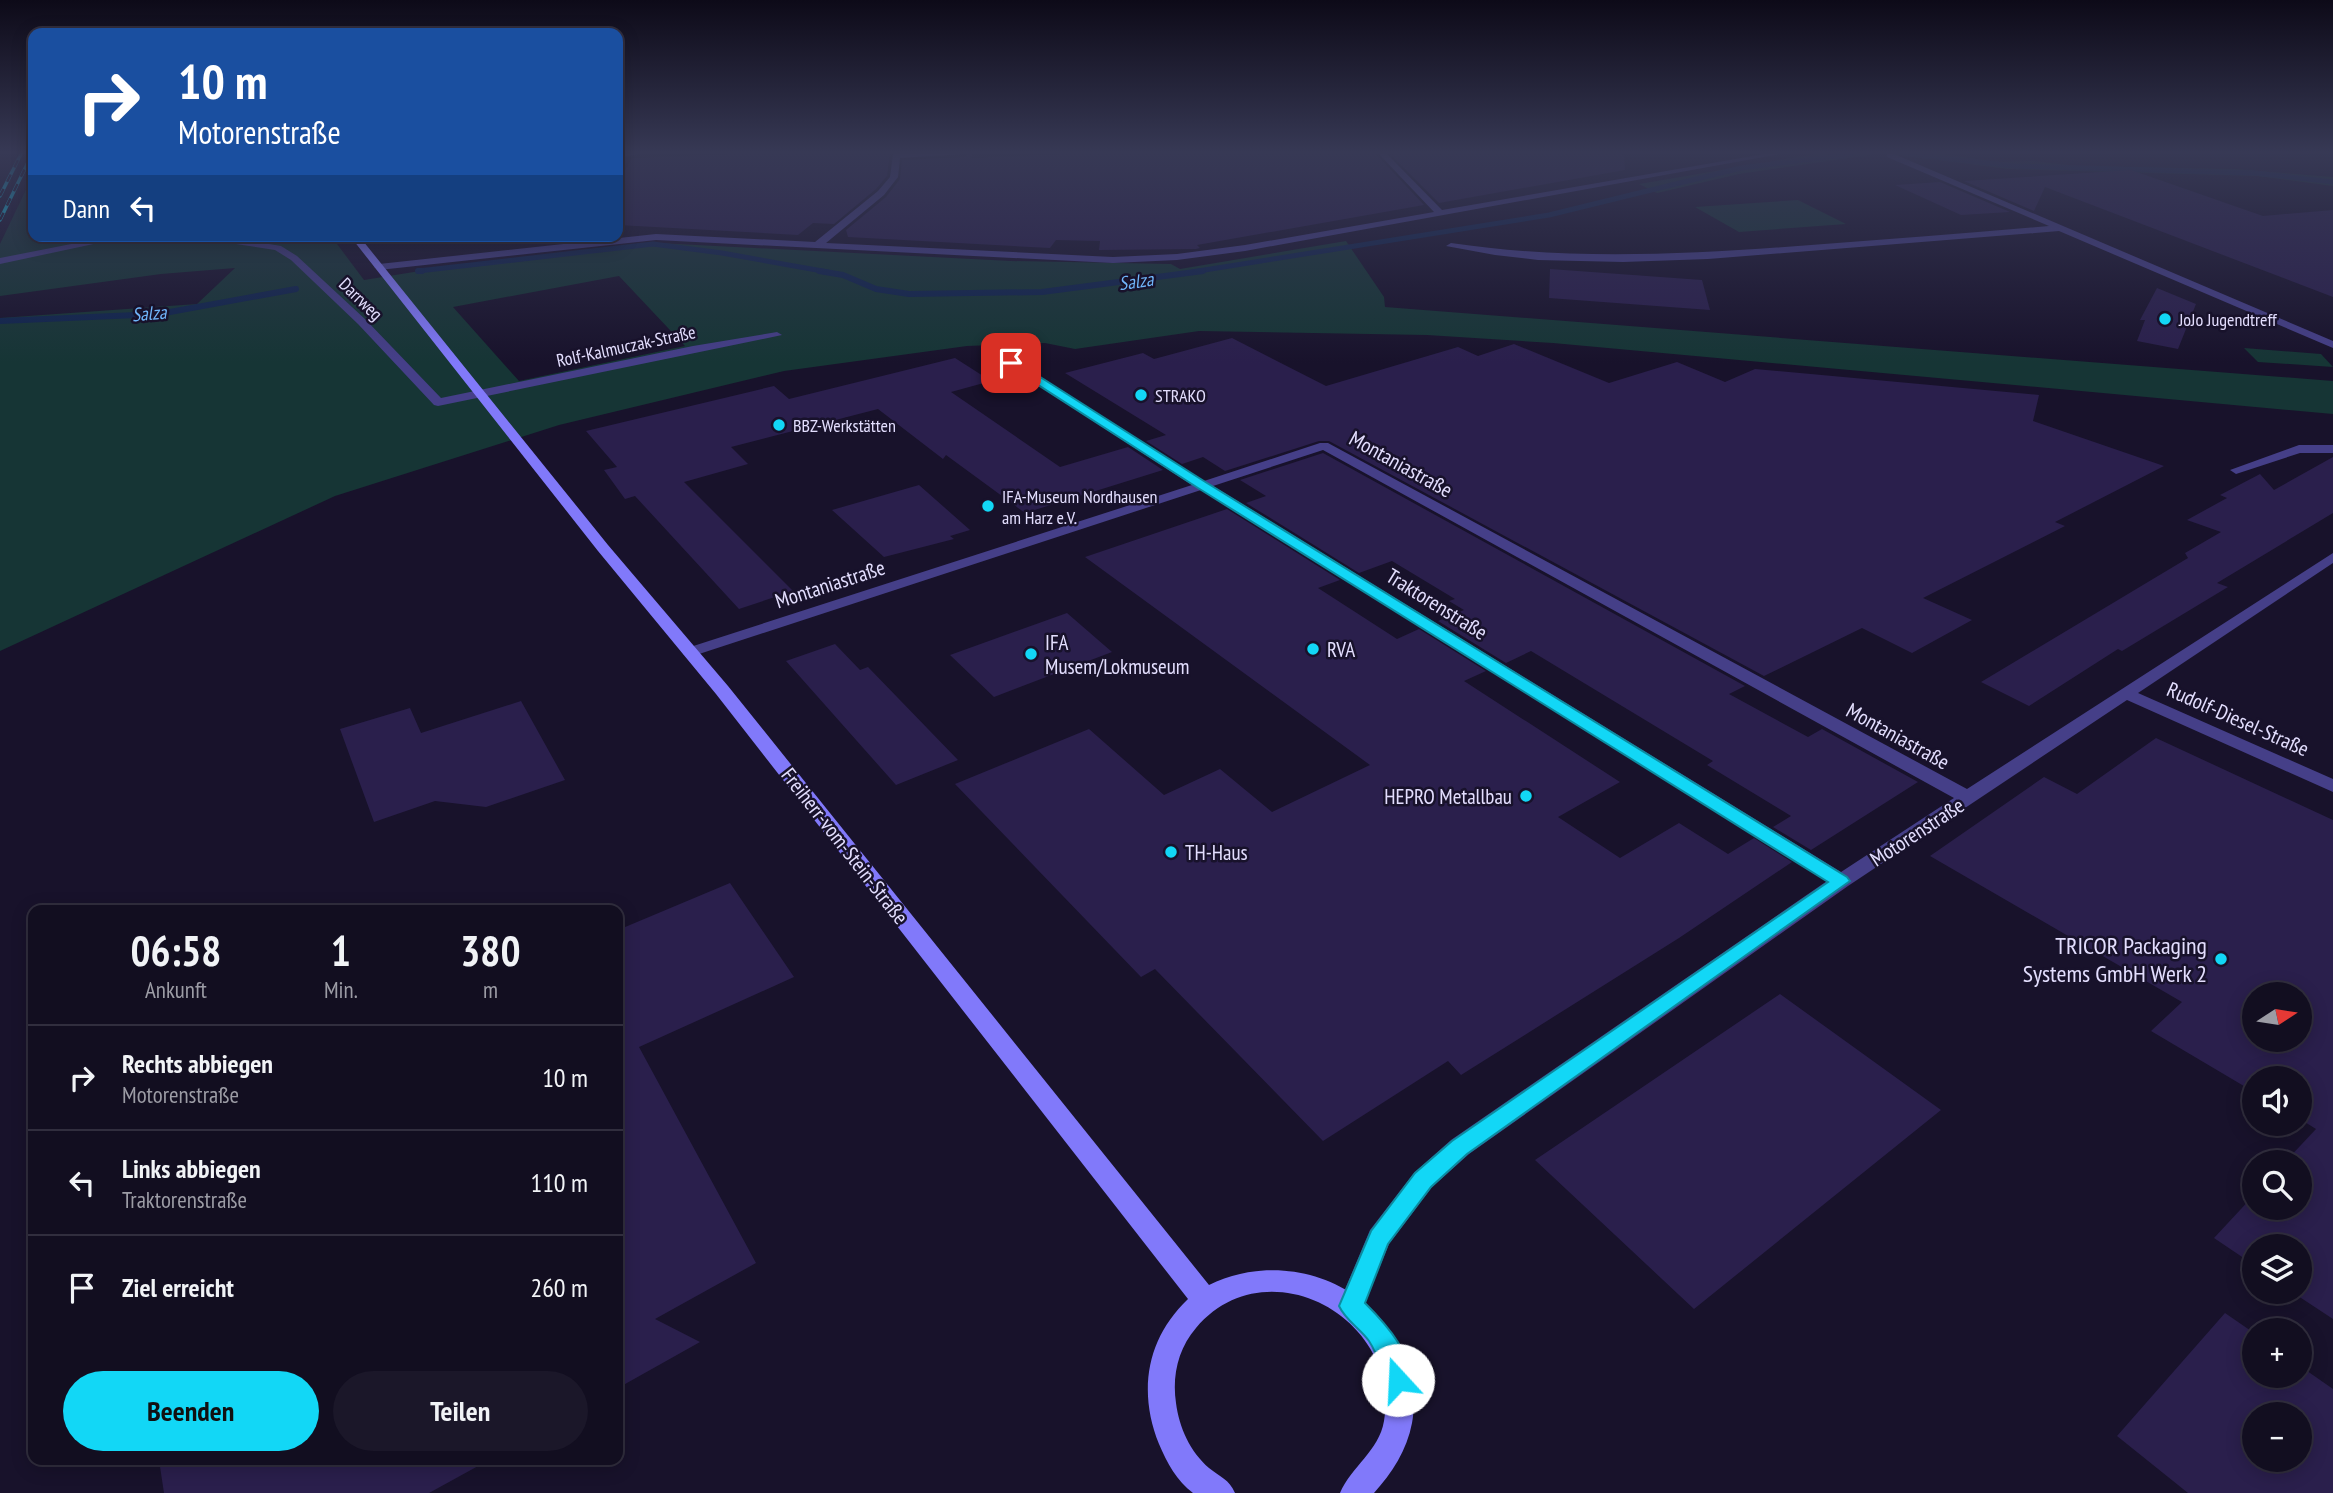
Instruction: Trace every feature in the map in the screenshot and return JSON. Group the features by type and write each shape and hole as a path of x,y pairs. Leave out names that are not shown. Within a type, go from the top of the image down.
{"main road":[{"name":"Freiherr-vom-Stein-Straße","path":"358,242 690,652 1205,1300"},
{"path":"1220,1493 1195,1475 1171,1439 1159,1399 1163,1360 1179,1325 1205,1300 1240,1283 1278,1279 1317,1287 1351,1306 1377,1331 1395,1363 1402,1398 1398,1434 1382,1466 1356,1493"}],"street":[{"path":"816,246 843,224"},
{"path":"623,241 656,237 1084,259 1143,259 1210,254 1385,224"},
{"path":"2051,224 2333,345"},
{"path":"1451,246 1494,254 1572,261 1658,260 2061,228"},
{"path":"0,261 97,242"},
{"name":"Darrweg","path":"241,242 278,248 294,258 362,321 438,402 482,394"},
{"path":"379,267 610,242"},
{"name":"Rolf-Kalmuczak-Straße","path":"482,394 693,349 777,335"},
{"name":"Traktorenstraße","path":"1011,363 1203,486 1841,881"},
{"name":"Montaniastraße","path":"690,652 1324,446 1969,798"},
{"path":"2236,470 2299,449 2333,449"},
{"name":"Motorenstraße","path":"1351,1306 1379,1238 1423,1180 1460,1147 1841,881 2333,557"},
{"name":"Rudolf-Diesel-Straße","path":"2125,693 2333,786"}],"green space":[{"path":"10,224 28,224 28,242 336,242 364,280 420,271 651,246 658,243 1011,261 1171,264 1180,269 1346,241 1384,297 1385,307 2333,381 2333,414 1553,343 1427,335 1199,331 1075,349 1045,343 967,346 784,371 559,425 335,496 0,651 0,318 197,304 235,268 161,274 0,296 0,244","holes":["619,276 685,346 519,381 453,307"]},
{"path":"1724,224 1846,224 1739,232"},
{"path":"2244,348 2321,354 2333,367 2258,362"}],"building":[{"path":"623,224 812,224 798,235 623,225"},
{"path":"854,224 1318,224 1197,245 1200,248 1196,249 1099,250 1100,241 1056,240 1050,248 848,237 846,230"},
{"path":"2141,224 2333,224 2333,297"},
{"path":"1550,269 1702,280 1710,310 1549,298"},
{"path":"2157,288 2196,304 2178,349 2137,341 2145,320 2140,320"},
{"path":"1232,338 1326,386 1458,347 1478,356 1514,344 1609,383 1677,362 1725,382 1755,369 2039,395 2033,421 2164,466 2055,522 2065,526 1923,598 1972,620 1912,653 1862,628 1764,676 1329,441 1319,441 1225,471 1203,457 1182,464 1146,441 1166,435 1065,373 1143,353 1154,359"},
{"path":"955,358 991,381 951,392 1060,467 1128,447 1163,470 1025,513 946,455 943,459 878,409 731,447 748,464 684,482 793,591 739,609 635,496 625,499 604,470 617,467 586,431 774,386 789,399"},
{"path":"1323,453 1745,686 1729,694 1808,737 1822,729 1918,782 1811,850 1773,827 1791,816 1707,765 1713,761 1531,651 1506,663 1438,621 1464,610 1449,601 1455,599 1392,561 1359,573 1246,503 1266,496 1240,480"},
{"path":"2333,457 2333,513 2217,583 2228,587 2122,651 2118,649 2029,706 1981,682 2188,558 2185,553 2221,532 2187,520 2227,498 2220,495 2260,474 2274,490"},
{"path":"919,485 970,530 950,536 954,539 884,557 832,510"},
{"path":"1227,509 1340,580 1318,588 1397,639 1419,629 1486,671 1464,681 1620,782 1558,817 1620,858 1679,823 1728,854 1754,838 1792,862 1679,938 1461,1075 1448,1061 1323,1141 1155,969 1141,977 955,784 1089,729 1164,795 1220,769 1272,812 1370,765 1085,557"},
{"name":"IFA Musem/Lokmuseum","path":"1067,613 1112,652 994,697 950,655"},
{"path":"835,644 860,670 868,667 958,760 896,785 786,661"},
{"path":"521,701 565,780 486,807 435,801 374,822 340,729 410,708 421,733"},
{"name":"TRICOR Packaging Systems GmbH Werk 2","path":"2156,738 2333,820 2333,1319 2310,1304 2312,1234 2242,1234 2242,1257 2214,1238 2242,1208 2242,1220 2312,1220 2312,1150 2296,1150 2316,1129 2312,1126 2312,1066 2242,1066 2242,1085 2151,1031 2182,1002 1930,856 2044,777 2077,794"},
{"path":"730,883 794,977 639,1047 756,1263 655,1319 700,1342 623,1385 623,928"},
{"path":"1780,994 1941,1110 1694,1309 1535,1160"},
{"path":"2225,1313 2242,1325 2242,1388 2312,1388 2312,1374 2333,1389 2333,1493 2188,1493 2117,1436"},
{"path":"160,1465 480,1465 429,1493 164,1493"}],"waterway":[{"name":"Salza","path":"1192,272 1495,224"},
{"name":"Salza","path":"422,271 418,271 653,244 828,272"},
{"name":"Salza","path":"819,271 843,275 876,289 909,294 1042,292 1203,271"},
{"name":"Salza","path":"0,321 159,314 296,289"}],"place":[{"name":"JoJo Jugendtreff","path":"2165,319"},
{"name":"STRAKO","path":"1141,395"},
{"name":"BBZ-Werkstätten","path":"779,425"},
{"name":"IFA-Museum Nordhausen am Harz e.V.","path":"988,506"},
{"name":"RVA","path":"1313,649"},
{"name":"IFA Musem/Lokmuseum","path":"1031,654"},
{"name":"HEPRO Metallbau","path":"1526,796"},
{"name":"TH-Haus","path":"1171,852"},
{"name":"TRICOR Packaging Systems GmbH Werk 2","path":"2221,959"}],"route":[{"path":"1011,363 1203,486 1841,881 1460,1147 1423,1180 1379,1238 1351,1306 1377,1331 1395,1363 1398,1380"}]}
